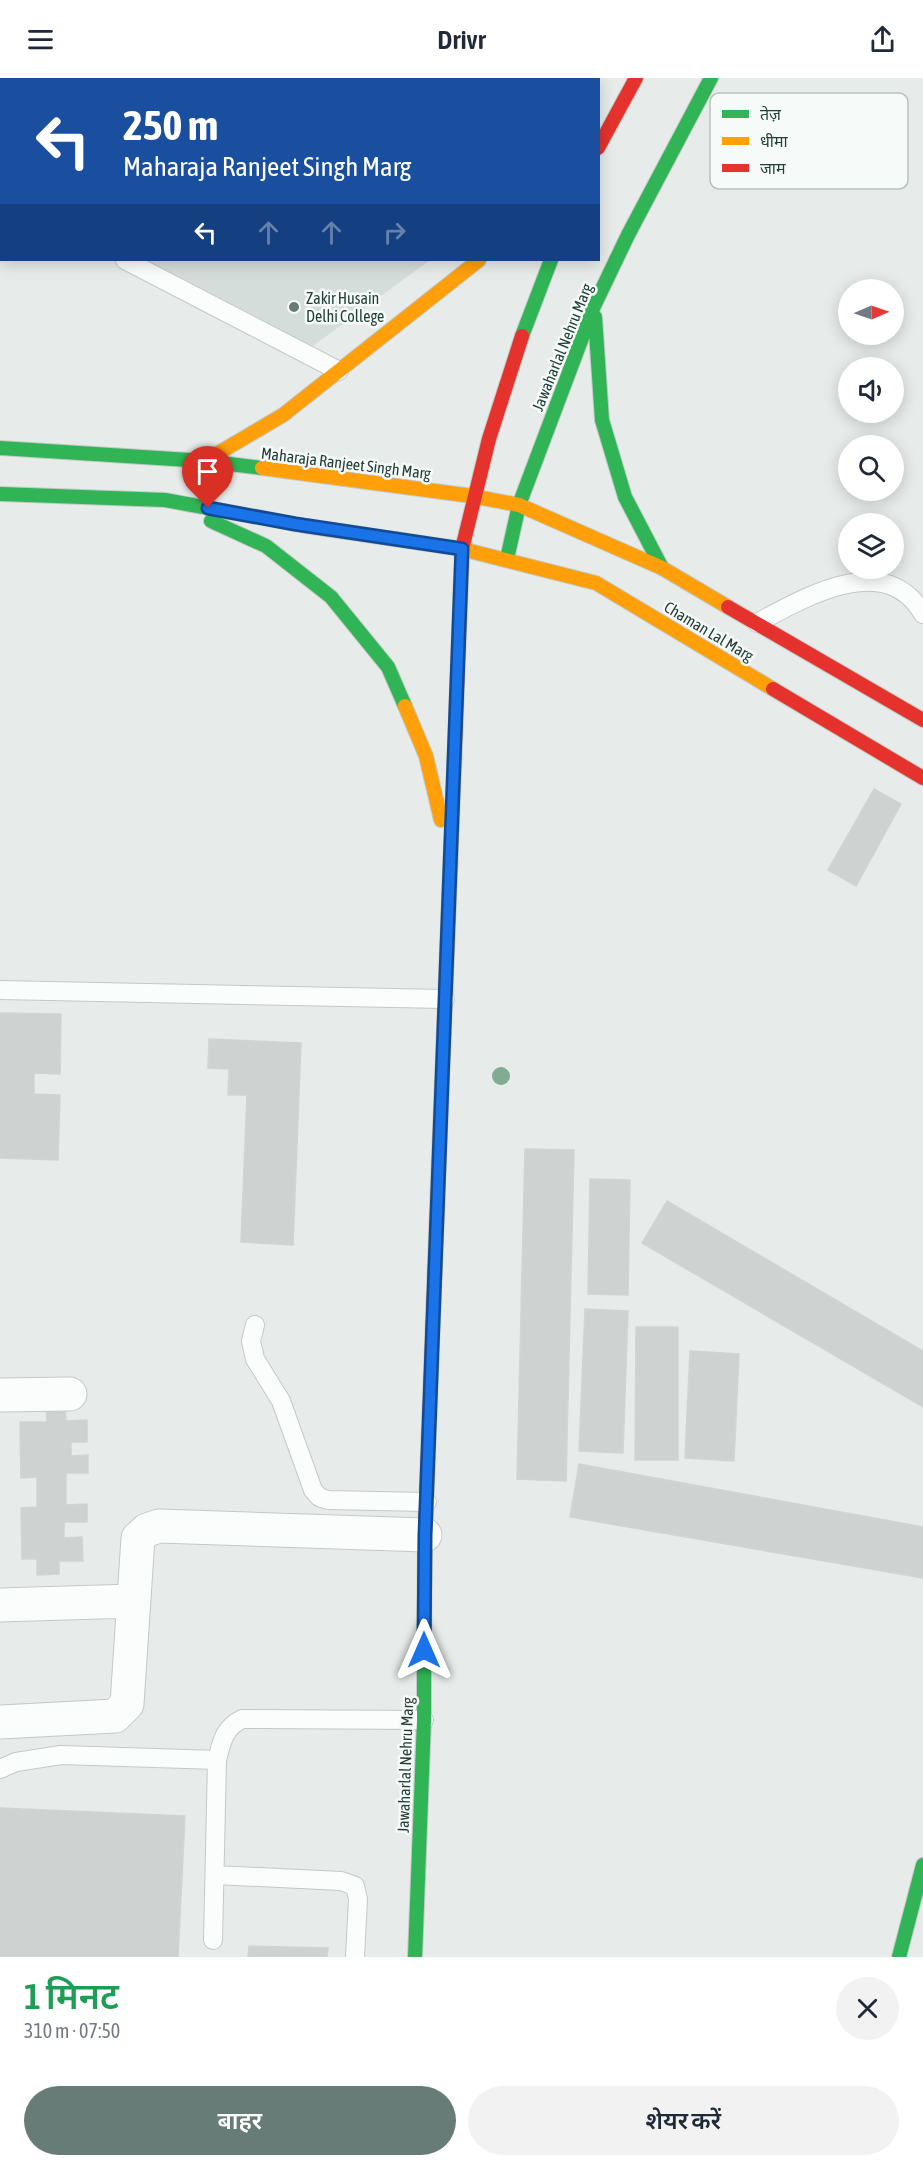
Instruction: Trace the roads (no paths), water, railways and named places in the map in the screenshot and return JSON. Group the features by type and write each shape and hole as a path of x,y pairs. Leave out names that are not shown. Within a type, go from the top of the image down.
{"main road":[{"path":"600,144 636,78"},
{"name":"Jawaharlal Nehru Marg","path":"507,559 519,505 594,306 628,235 711,78"},
{"path":"205,461 283,415 478,261"},
{"name":"Jawaharlal Nehru Marg","path":"415,1957 424,1720 425,1535 462,549 472,496 530,312 551,261"},
{"path":"594,306 602,420 625,497 662,568"},
{"name":"Maharaja Ranjeet Singh Marg","path":"0,448 205,461 472,496"},
{"path":"0,494 165,500 295,524 462,549"},
{"path":"472,496 519,505 662,568"},
{"path":"165,500 266,546 331,597 388,667 426,756 450,856"},
{"name":"Chaman Lal Marg","path":"462,549 596,583 923,778"},
{"name":"Chaman Lal Marg","path":"662,568 923,720"},
{"path":"898,1957 923,1864"}],"street":[{"path":"0,1395 70,1394"},
{"path":"0,1722 115,1716 122,1712 127,1704 138,1538 147,1530 159,1526 425,1535"},
{"path":"0,1605 133,1601"}],"lane":[{"path":"127,261 339,371"},
{"path":"757,623 807,597 838,585 868,580 896,589 916,603 923,614"},
{"path":"0,990 445,999"},
{"path":"255,1325 251,1341 255,1359 282,1401 313,1490 319,1497 328,1500 427,1502"},
{"path":"213,1940 217,1760 223,1736 231,1725 242,1719 424,1720"},
{"path":"0,1769 16,1762 62,1755 217,1760"},
{"path":"215,1875 341,1881 355,1886 358,1899 355,1957"}],"place":[{"name":"Zakir Husain Delhi College","path":"294,307"}]}
